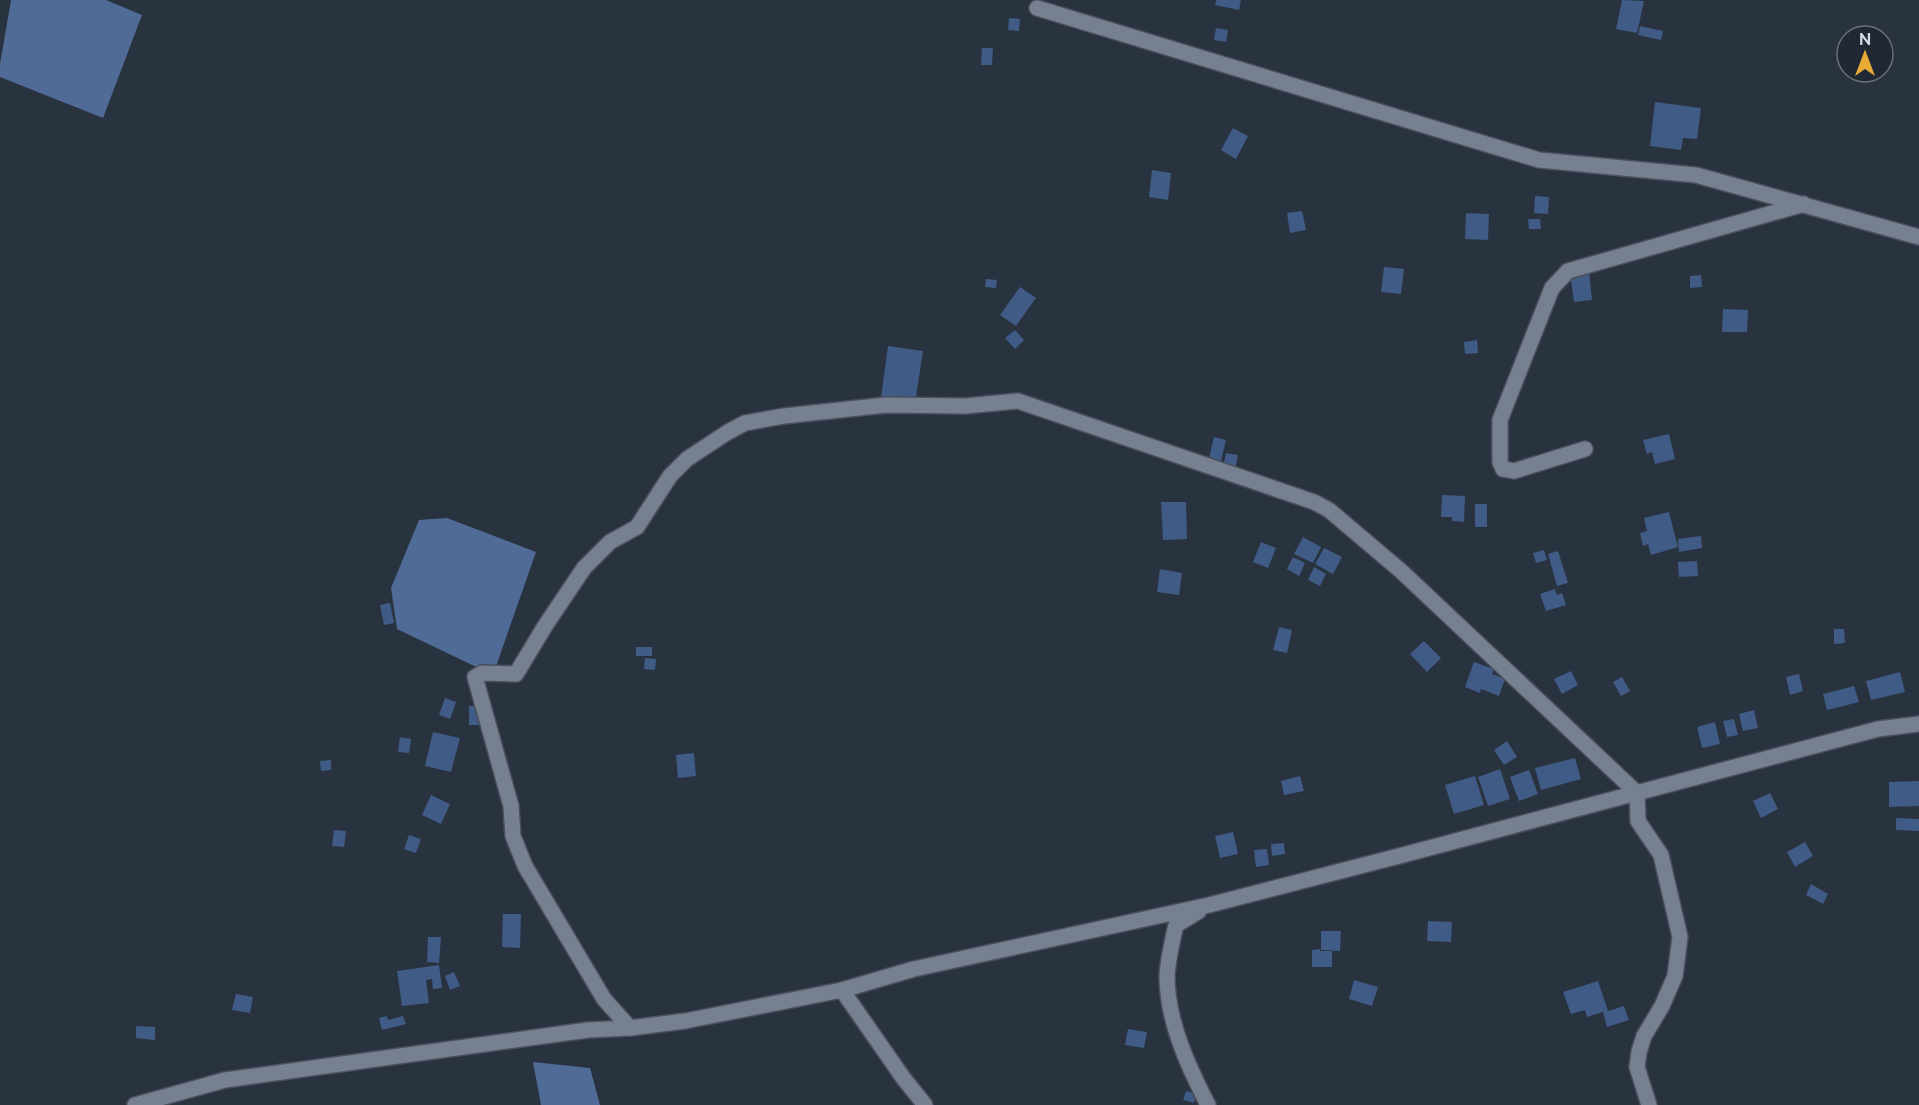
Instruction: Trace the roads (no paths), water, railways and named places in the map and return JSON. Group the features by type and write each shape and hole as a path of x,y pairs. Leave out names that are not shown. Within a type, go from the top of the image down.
{"street":[{"path":"1037,8 1539,160 1696,175 1919,237"},
{"path":"1585,450 1514,471 1503,469 1500,462 1500,420 1552,288 1558,279 1568,271 1804,204"},
{"path":"630,1028 604,999 525,866 513,836 512,806 476,677 482,673 516,674 584,568 610,542 637,527 670,476 687,459 745,423 784,416 886,405 965,406 1018,400 1314,502 1329,510 1401,571 1637,793 1638,821 1661,855 1680,937 1675,976 1662,1006 1644,1036 1639,1052 1637,1067 1649,1105"},
{"path":"135,1105 225,1080 588,1030 630,1028 726,1014 842,990 914,969 1209,904 1878,729 1919,724"},
{"path":"1208,1105 1177,1036 1169,1002 1167,976 1176,925 1209,904"},
{"path":"842,990 903,1078 925,1105"}]}
